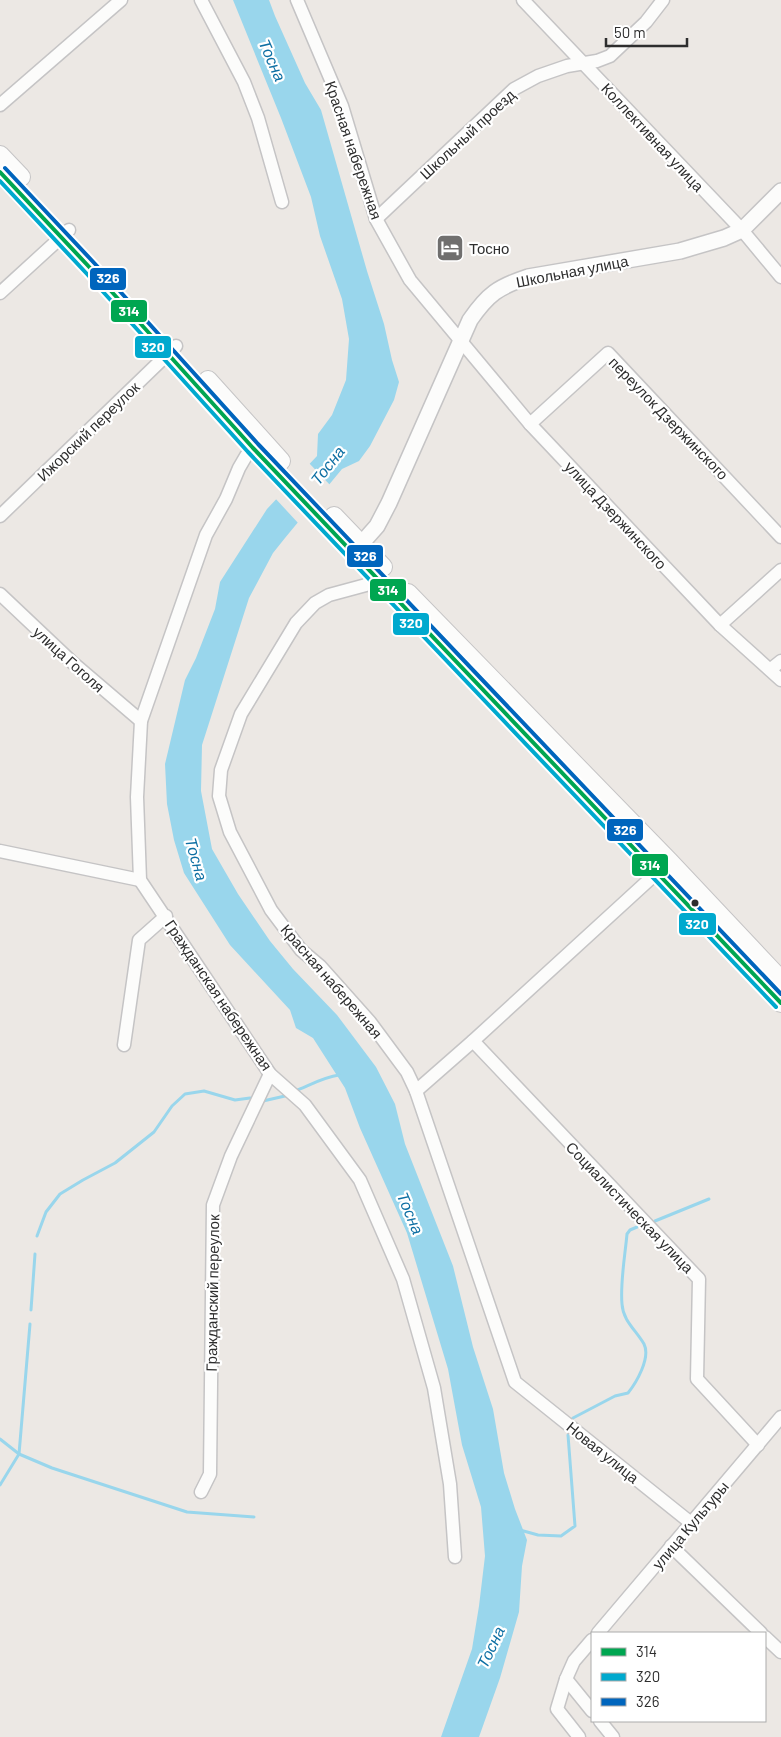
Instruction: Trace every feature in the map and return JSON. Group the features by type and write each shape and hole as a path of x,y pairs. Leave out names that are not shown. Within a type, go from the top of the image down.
{"main road":[{"path":"0,155 65,234 270,457 663,867 781,1004"},
{"path":"0,172 65,234"},
{"path":"172,350 253,448 270,457"},
{"path":"357,549 376,576 663,867 781,980"}],"street":[{"path":"0,105 121,0"},
{"path":"201,0 244,82 255,109 282,202"},
{"name":"Красная набережная","path":"297,0 342,106 376,220 410,280 460,340"},
{"name":"Коллективная улица","path":"523,0 742,230 781,277"},
{"name":"Школьный проезд","path":"376,220 514,89 538,76 567,66 610,56 646,22 663,0"},
{"name":"Школьная улица","path":"357,549 377,526 389,502 470,320 482,303 494,292 508,284 528,277 705,244 742,230 781,190"},
{"path":"0,292 65,234"},
{"name":"улица Дзержинского","path":"460,340 530,424 720,625 781,680"},
{"name":"Ижорский переулок","path":"0,516 172,350"},
{"name":"переулок Дзержинского","path":"530,424 608,353 781,536"},
{"path":"0,851 140,880 137,797 141,721 206,535 226,499 246,456 253,448"},
{"path":"720,625 781,570"},
{"name":"Красная набережная","path":"376,576 366,585 329,596 315,603 296,624 242,714 221,770 219,796 230,832 271,910 301,950 320,966 370,1022 408,1072 515,1382"},
{"name":"улица Гоголя","path":"2,603 141,721"},
{"path":"771,669 781,660"},
{"path":"416,1091 663,867"},
{"name":"Гражданская набережная","path":"140,880 166,916 270,1074 305,1105 360,1180 403,1279 434,1388 450,1484 455,1556"},
{"path":"124,1045 139,940 166,916"},
{"name":"Социалистическая улица","path":"473,1041 699,1279 697,1379 758,1445"},
{"name":"Гражданский переулок","path":"201,1492 210,1474 213,1205 231,1156 270,1074"},
{"name":"Новая улица","path":"515,1382 691,1523"},
{"name":"улица Культуры","path":"599,1632 781,1417"},
{"path":"672,1546 760,1632"},
{"path":"766,1638 781,1652"},
{"path":"579,1737 557,1709 566,1679 574,1661 591,1641"},
{"path":"566,1679 591,1711"},
{"path":"601,1722 613,1737"}],"water":[{"name":"Тосна","path":"233,0 269,0 305,83 321,110 384,324 399,382 394,400 370,446 359,461 342,469 273,553 249,598 202,745 201,791 212,849 238,894 270,941 293,969 337,1015 376,1067 395,1104 405,1144 453,1266 473,1347 493,1409 504,1473 527,1540 522,1566 519,1612 500,1678 479,1737 441,1737 472,1649 485,1556 481,1507 462,1445 448,1369 407,1233 360,1128 345,1088 313,1038 296,1028 290,1010 230,945 184,873 174,840 167,804 165,764 185,680 196,658 215,609 220,582 267,509 317,456 318,434 332,415 346,380 349,339 342,299 320,236 311,197"}],"pier":[{"path":"308,462 331,486 299,524 274,497"}],"waterway":[{"path":"295,1091 322,1079 339,1075"},
{"path":"37,1236 46,1212 60,1194 115,1163 154,1132 172,1106 185,1094 204,1091 235,1100 250,1098"},
{"path":"263,1101 285,1096"},
{"path":"655,1221 709,1199"},
{"path":"573,1418 615,1396 628,1393 644,1363 646,1350 625,1315 622,1296 627,1234 630,1230 637,1227"},
{"path":"31,1310 35,1254"},
{"path":"0,1485 19,1454 30,1324"},
{"path":"520,1530 538,1535 561,1536 575,1526 568,1435"},
{"path":"0,1439 19,1454 52,1468 187,1512 254,1517"}],"transit line":[{"name":"326","path":"5,168 97,266 258,444 781,994"},
{"name":"314","path":"0,172 92,270 253,448 781,1003"},
{"name":"320","path":"0,181 248,452 776,1007"}],"place":[{"name":"Тосно","path":"450,248"}]}
